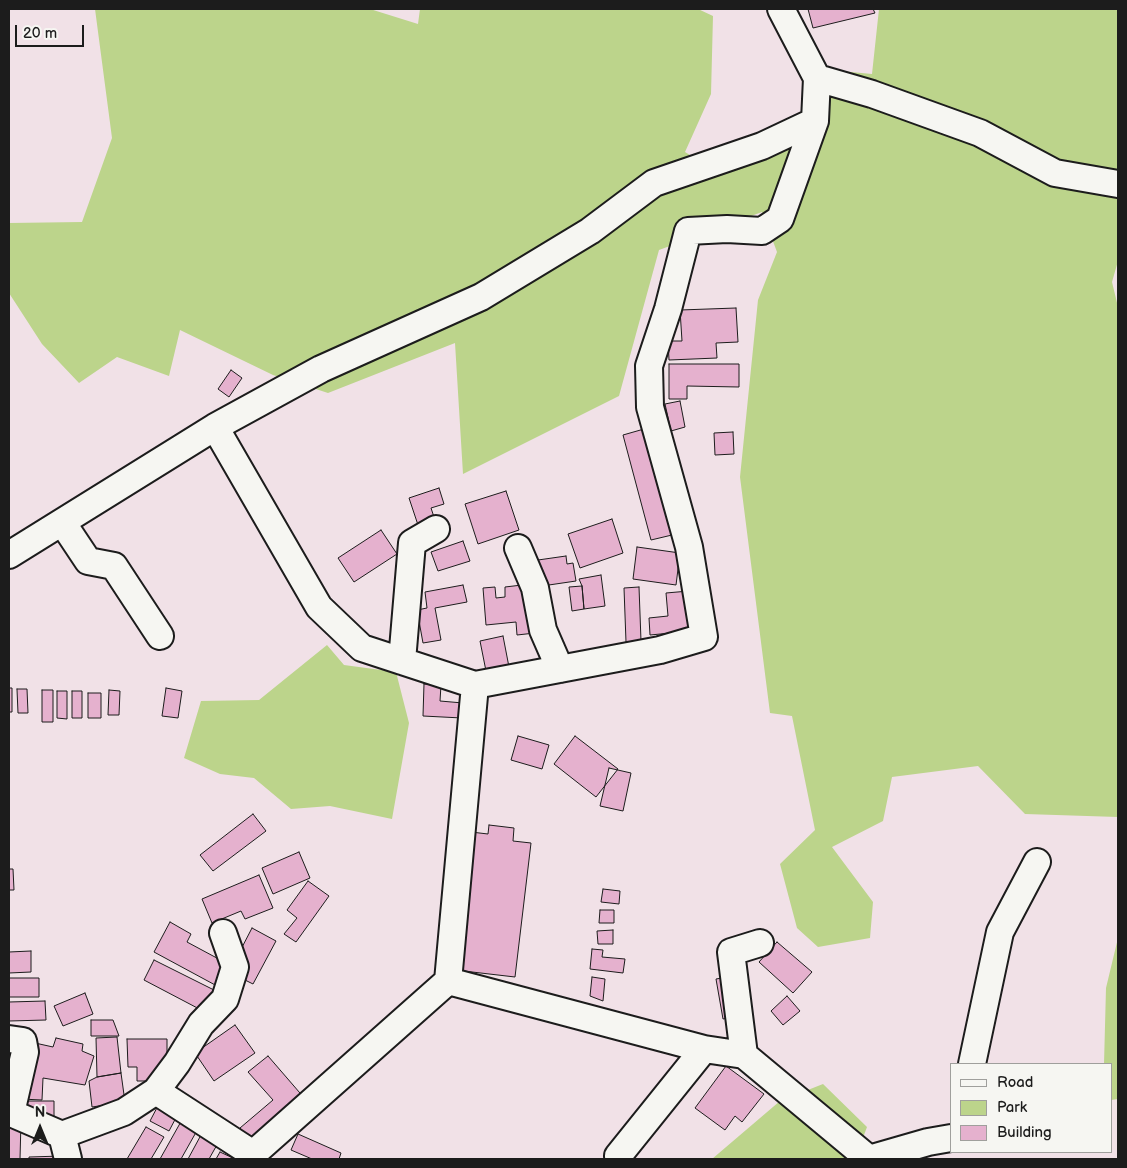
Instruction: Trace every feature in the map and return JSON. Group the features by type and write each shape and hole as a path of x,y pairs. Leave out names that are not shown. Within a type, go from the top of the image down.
{"street":[{"path":"215,427 319,607 362,648 475,685 660,650 704,636 688,547 650,407 649,366 668,309 688,231 727,228 762,231 780,219 815,121 817,78 781,9"},
{"path":"817,78 872,94 980,134 1055,173 1118,184"},
{"path":"9,555 215,427 321,369 481,297 590,231 654,183 762,146 815,121"},
{"path":"62,522 88,561 114,566 160,636"},
{"path":"402,661 412,543 436,529"},
{"path":"518,548 534,588 543,630 560,669"},
{"path":"156,1091 251,1156 448,981 475,685"},
{"path":"972,1063 1000,932 1038,862"},
{"path":"9,1039 23,1041 25,1052 12,1113 65,1147 156,1091 202,1024 225,999 235,967 223,933"},
{"path":"744,1055 731,952 760,942"},
{"path":"448,981 704,1049 744,1055 869,1159 928,1142 950,1138"},
{"path":"618,1156 704,1049"}],"green space":[{"path":"95,9 370,9 418,24 420,9 698,9 713,16 711,94 685,152 700,161 808,118 830,70 872,74 879,9 1118,9 1118,261 1112,282 1118,307 1118,817 1025,814 978,766 892,777 883,821 832,847 873,902 870,938 818,947 797,928 780,864 815,830 792,716 770,713 740,477 758,300 777,252 762,212 659,250 619,396 463,474 455,343 328,393 273,375 180,330 169,376 117,357 79,383 42,344 9,293 9,223 82,222 112,138"},
{"path":"327,645 344,665 396,672 409,723 392,819 330,806 291,809 254,778 220,774 184,758 201,701 259,700"},
{"path":"1118,938 1118,1099 1112,1100 1112,1063 1104,1063 1106,988"},
{"path":"823,1084 867,1127 855,1159 712,1159 780,1101"}],"building":[{"path":"808,9 873,9 875,13 813,28"},
{"path":"736,308 738,342 716,343 717,358 669,360 668,341 682,341 680,310"},
{"path":"669,364 739,364 739,387 687,386 687,399 669,399"},
{"path":"231,370 242,378 229,397 218,389"},
{"path":"680,401 685,427 671,431 665,404"},
{"path":"644,429 672,535 651,540 623,435"},
{"path":"733,432 734,454 715,455 714,433"},
{"path":"439,488 444,504 431,508 435,520 418,525 409,498"},
{"path":"506,491 519,530 478,544 465,504"},
{"path":"612,519 623,553 580,568 568,534"},
{"path":"381,530 397,554 354,582 338,558"},
{"path":"463,541 470,561 438,571 431,552"},
{"path":"637,547 680,553 676,585 633,579"},
{"path":"566,556 567,564 573,563 576,581 542,586 538,560"},
{"path":"601,575 605,606 584,609 582,586 579,579"},
{"path":"463,585 467,602 435,608 441,640 423,643 417,610 427,608 425,592"},
{"path":"522,585 523,597 532,596 535,633 517,635 516,622 486,625 483,588 495,587 496,598 505,597 505,587"},
{"path":"582,586 584,609 572,611 569,587"},
{"path":"639,587 641,641 626,642 624,588"},
{"path":"689,591 692,631 650,635 649,618 668,616 666,593"},
{"path":"503,636 509,667 486,671 480,641"},
{"path":"424,684 441,685 440,701 463,703 462,718 423,716"},
{"path":"9,688 12,688 12,712 9,712"},
{"path":"166,688 182,691 178,718 162,716"},
{"path":"17,689 27,689 28,713 18,713"},
{"path":"42,690 53,690 53,722 42,722"},
{"path":"109,690 120,691 119,715 108,715"},
{"path":"57,691 67,691 67,719 57,718"},
{"path":"72,691 82,691 82,718 72,718"},
{"path":"88,693 101,693 101,718 88,718"},
{"path":"518,736 549,745 542,769 511,760"},
{"path":"575,736 618,769 596,797 554,764"},
{"path":"609,768 631,773 623,811 600,806"},
{"path":"253,814 266,831 213,871 200,855"},
{"path":"489,825 514,828 513,841 531,843 515,977 455,970 471,832 488,834"},
{"path":"299,852 310,878 273,894 262,868"},
{"path":"9,869 13,869 14,890 9,890"},
{"path":"259,875 273,908 245,919 241,911 212,923 202,899"},
{"path":"308,881 329,896 296,942 284,934 297,918 287,910"},
{"path":"603,889 620,891 619,904 601,902"},
{"path":"600,910 614,910 614,923 599,923"},
{"path":"170,922 191,934 187,942 228,964 217,986 154,952"},
{"path":"252,928 276,941 253,984 239,977 238,955"},
{"path":"613,930 613,944 598,944 597,931"},
{"path":"777,942 812,972 793,993 759,962"},
{"path":"592,949 603,950 602,957 625,959 623,973 590,969"},
{"path":"31,951 31,972 9,973 9,952"},
{"path":"154,960 216,991 205,1012 144,980"},
{"path":"592,977 605,979 603,1001 590,996"},
{"path":"728,977 734,1017 723,1019 716,979"},
{"path":"9,978 39,978 39,997 9,997"},
{"path":"85,993 93,1014 63,1026 54,1006"},
{"path":"787,996 800,1011 783,1025 771,1011"},
{"path":"45,1001 46,1020 9,1021 9,1002"},
{"path":"91,1020 113,1020 119,1036 91,1036"},
{"path":"235,1025 255,1053 214,1081 195,1053"},
{"path":"117,1037 121,1073 97,1077 96,1038"},
{"path":"56,1038 83,1044 82,1051 94,1056 85,1085 43,1078 42,1100 21,1099 35,1043 53,1047"},
{"path":"127,1039 167,1039 167,1069 158,1081 137,1081 137,1067 128,1067"},
{"path":"268,1056 306,1100 254,1144 240,1128 273,1100 248,1072"},
{"path":"726,1066 764,1094 742,1122 735,1116 725,1130 695,1108"},
{"path":"121,1073 125,1102 92,1107 89,1081 97,1077"},
{"path":"21,1101 54,1101 54,1117 21,1117"},
{"path":"160,1102 179,1112 169,1131 150,1121"},
{"path":"183,1118 199,1127 181,1159 160,1159"},
{"path":"9,1121 21,1121 20,1159 9,1159"},
{"path":"146,1127 164,1137 151,1159 127,1159"},
{"path":"298,1134 341,1153 339,1159 312,1159 291,1150"},
{"path":"201,1135 218,1143 209,1159 188,1159"},
{"path":"220,1152 235,1159 216,1159"},
{"path":"62,1156 62,1159 29,1159 29,1157"}]}
